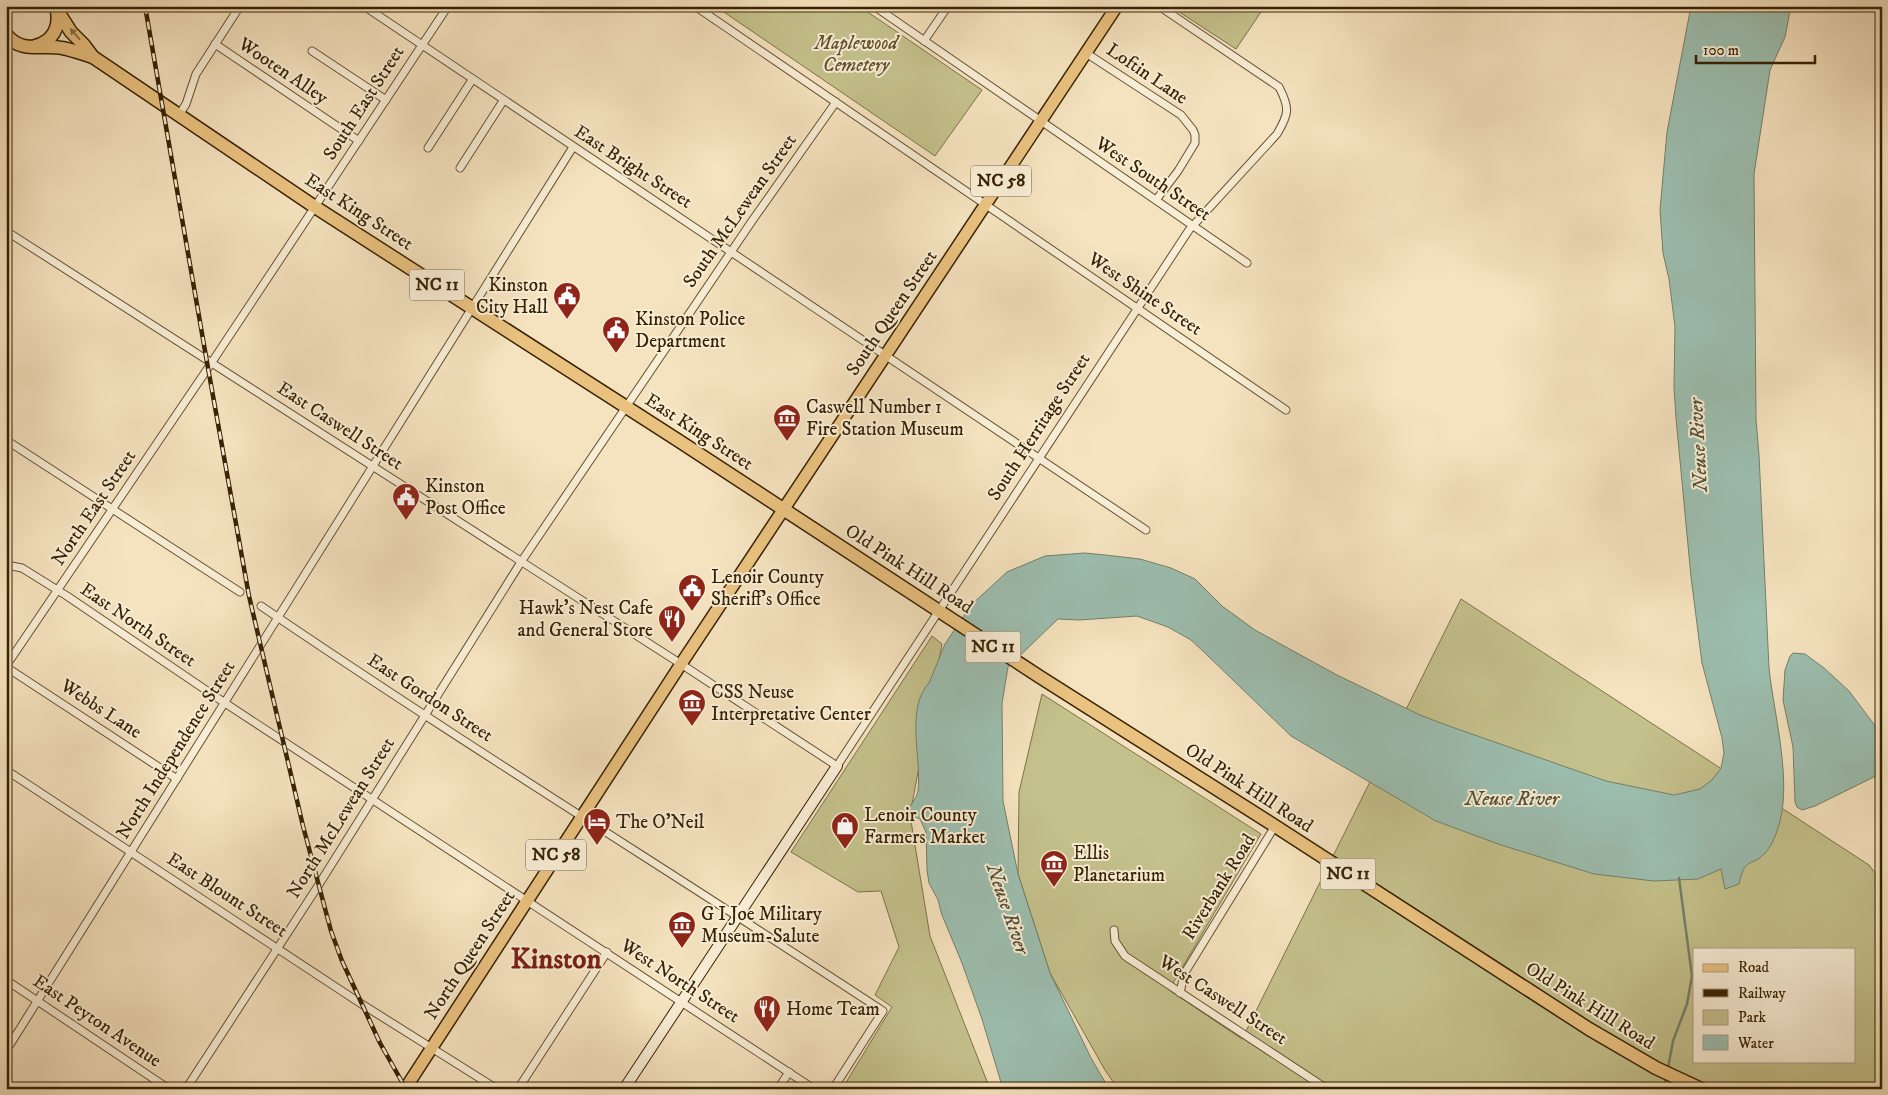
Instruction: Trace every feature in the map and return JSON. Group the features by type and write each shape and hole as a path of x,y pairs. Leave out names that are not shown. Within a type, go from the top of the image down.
{"highway":[{"path":"6,34 16,44 28,47 40,45 53,35 57,27 55,7"},
{"name":"East King Street","path":"55,7 71,32 94,57 315,207 783,509"},
{"name":"NC 11","path":"6,51 28,47 62,48 94,57"},
{"name":"Old Pink Hill Road","path":"783,509 1040,678 1275,826 1580,1024 1656,1068 1695,1086"}],"main road":[{"name":"South Queen Street","path":"681,664 1086,53 1112,8"},
{"name":"North Queen Street","path":"405,1089 681,664"}],"street":[{"path":"179,115 186,104 196,74 240,6"},
{"name":"East Bright Street","path":"364,6 1146,530"},
{"name":"South East Street","path":"210,365 448,6"},
{"name":"West Shine Street","path":"695,6 1286,410"},
{"name":"West South Street","path":"874,6 1248,263"},
{"path":"924,41 948,6"},
{"name":"South Herritage Street","path":"836,766 941,614 1038,458 1193,226 1276,134 1287,118 1287,103 1280,86 1159,6"},
{"name":"Wooten Alley","path":"215,44 359,141"},
{"path":"312,51 386,100"},
{"name":"Loftin Lane","path":"1086,53 1181,115 1193,130 1195,143 1178,171 1156,200"},
{"path":"428,148 472,80"},
{"path":"460,168 504,101"},
{"name":"South McLewean Street","path":"521,562 731,251 836,102"},
{"name":"North Independence Street","path":"6,1051 573,147"},
{"name":"East Caswell Street","path":"6,231 210,365 681,664"},
{"name":"North East Street","path":"6,667 210,365"},
{"path":"6,440 240,592"},
{"name":"North McLewean Street","path":"186,1089 373,799 521,562"},
{"name":"East North Street","path":"6,565 22,568 57,590 225,703 527,900"},
{"name":"East Gordon Street","path":"260,606 882,1011 833,1089"},
{"path":"624,1089 836,766 681,664"},
{"name":"Webbs Lane","path":"6,667 177,778"},
{"name":"East Blount Street","path":"6,770 360,1003 496,1089"},
{"name":"Riverbank Road","path":"1180,993 1184,974 1275,826"},
{"name":"West North Street","path":"527,900 814,1089"},
{"name":"West Caswell Street","path":"1114,930 1115,941 1125,956 1327,1089"},
{"path":"518,1089 607,952"},
{"name":"East Peyton Avenue","path":"6,980 169,1089"},
{"path":"778,1089 789,1072"}],"green space":[{"name":"Maplewood Cemetery","path":"715,6 859,6 982,90 935,156"},
{"path":"1170,6 1265,6 1236,49"},
{"path":"1461,599 1869,865 1882,882 1882,1089 1118,1089 1105,1070 1050,973 1018,874 1019,792 1042,694 1261,834 1169,990 1242,1039"},
{"path":"932,636 942,644 910,815 930,936 990,1089 842,1089 892,1007 875,995 899,947 881,891 858,892 791,852"}],"water":[{"name":"Neuse River","path":"1691,6 1791,6 1785,37 1770,70 1754,174 1756,419 1769,668 1781,751 1784,793 1782,813 1770,846 1759,858 1743,869 1739,884 1725,889 1721,869 1698,879 1654,881 1594,874 1498,844 1436,821 1291,736 1191,640 1168,627 1137,616 1079,620 1058,619 1008,667 1002,703 1003,801 1018,874 1050,973 1091,1058 1109,1089 1003,1089 982,1019 962,963 942,915 938,900 929,883 926,832 920,819 915,817 909,808 916,798 918,791 916,720 922,694 929,683 945,644 971,605 1007,572 1045,556 1085,553 1140,559 1171,568 1195,579 1222,606 1255,630 1337,675 1420,715 1446,725 1606,781 1674,795 1700,789 1712,780 1721,768 1724,753 1722,738 1702,663 1691,577 1674,387 1675,327 1669,279 1663,253 1660,210 1667,132"},
{"path":"1793,653 1805,654 1824,668 1849,691 1882,737 1882,773 1815,806 1802,810 1797,807 1795,802 1793,747 1783,700 1785,670"}],"waterway":[{"path":"1668,1068 1673,1041 1687,1004 1692,976 1679,878"},
{"path":"1663,1089 1666,1078"}],"railway":[{"path":"145,6 249,596 303,826 331,931 342,961 380,1043 406,1089"}],"place":[{"name":"Kinston City Hall","path":"567,320"},
{"name":"Kinston Police Department","path":"616,354"},
{"name":"Caswell Number 1 Fire Station Museum","path":"787,442"},
{"name":"Kinston Post Office","path":"406,521"},
{"name":"Lenoir County Sheriff's Office","path":"692,612"},
{"name":"Hawk's Nest Cafe and General Store","path":"672,643"},
{"name":"CSS Neuse Interpretative Center","path":"692,727"},
{"name":"The O'Neil","path":"597,846"},
{"name":"Lenoir County Farmers Market","path":"845,850"},
{"name":"Ellis Planetarium","path":"1054,888"},
{"name":"G I Joe Military Museum-Salute","path":"682,949"},
{"name":"Home Team","path":"767,1033"}],"district":[{"name":"Kinston","path":"556,960"}]}
